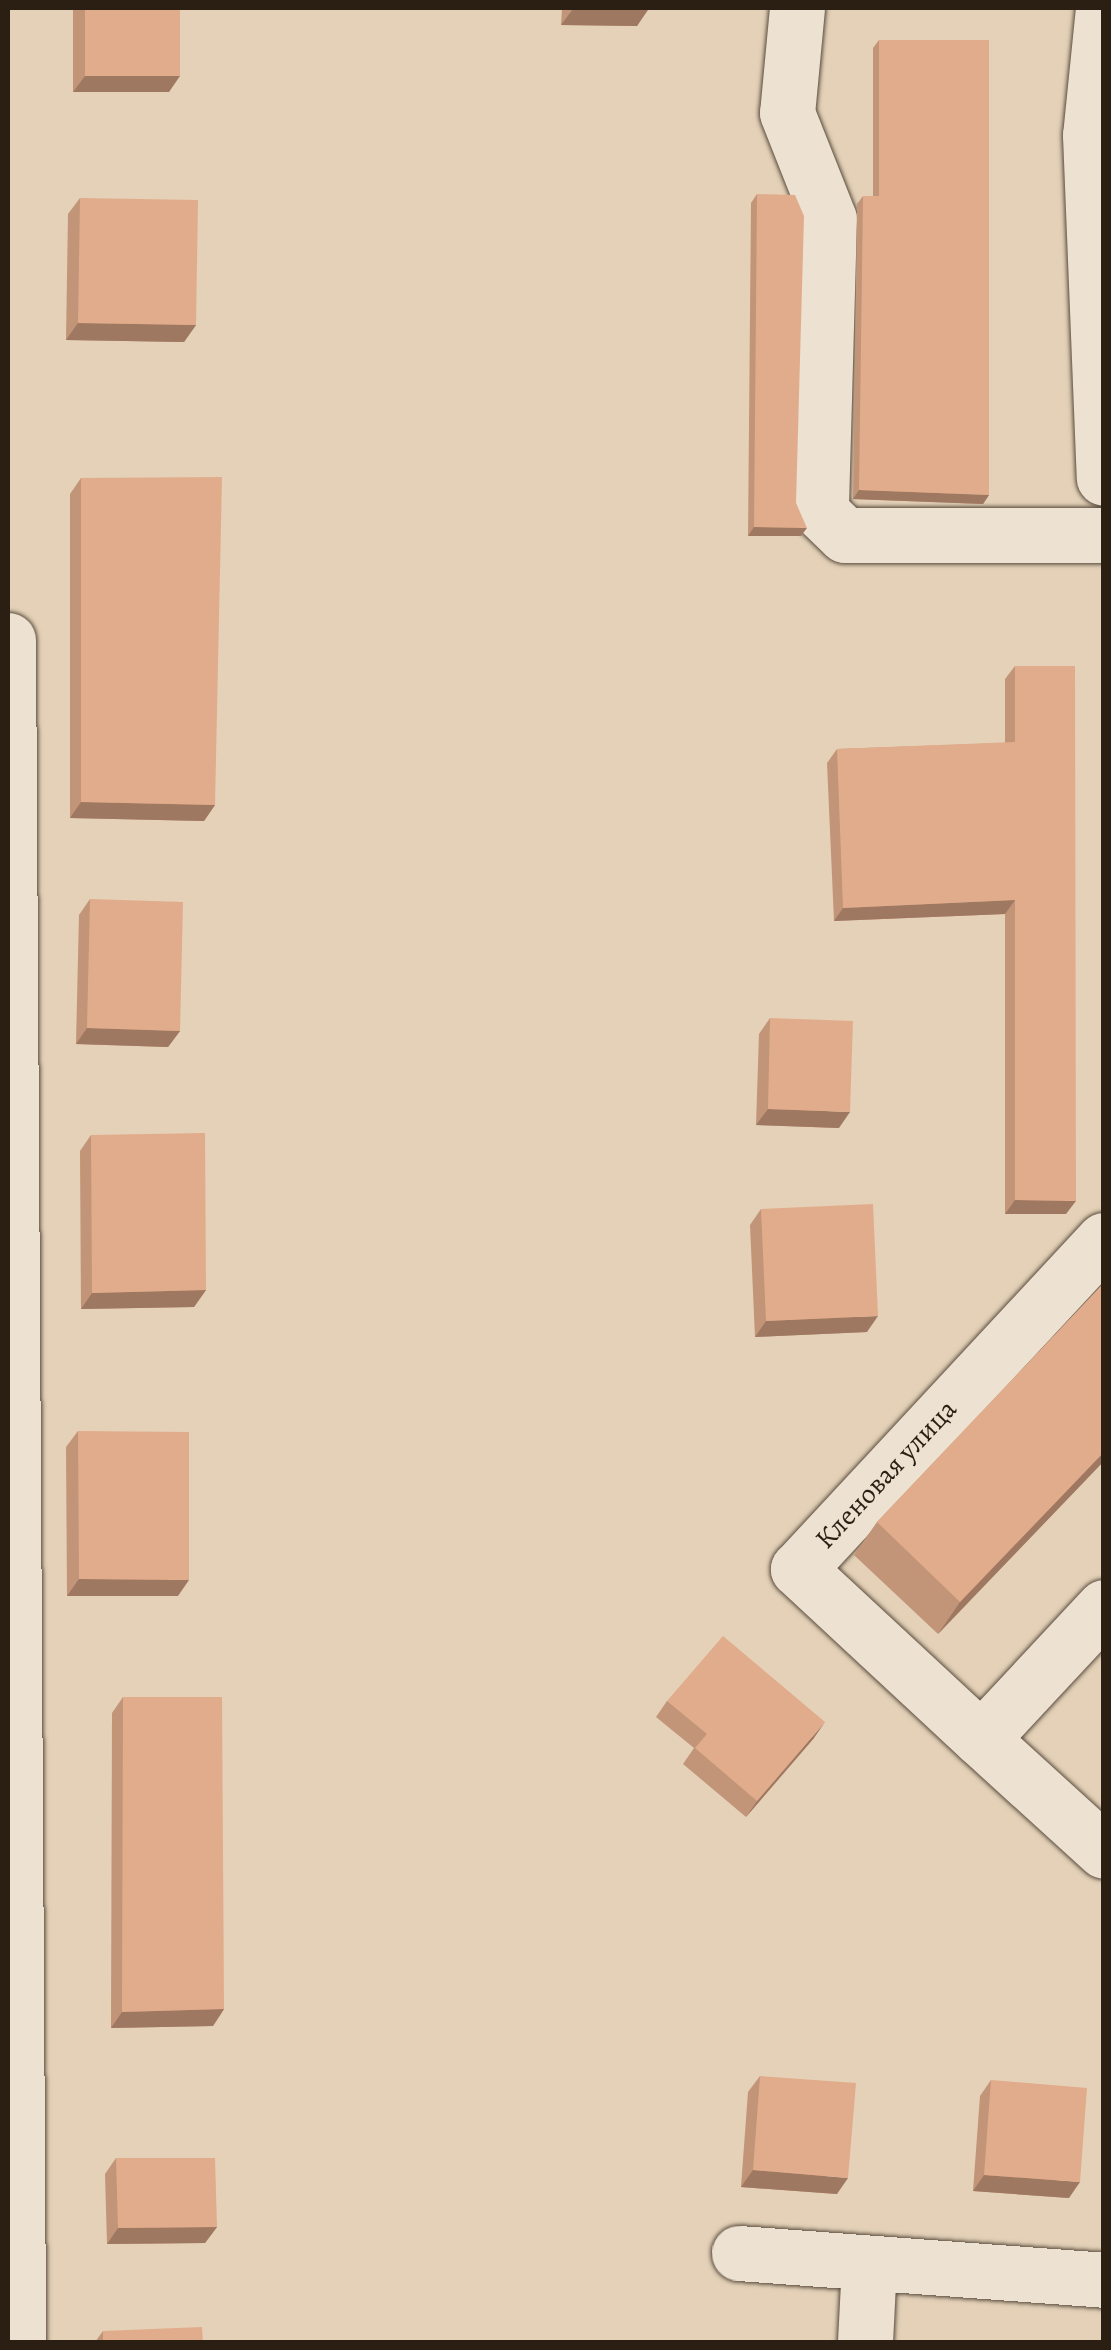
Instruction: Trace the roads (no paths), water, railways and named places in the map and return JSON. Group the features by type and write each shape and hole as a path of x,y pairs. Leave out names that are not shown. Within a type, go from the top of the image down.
{"street":[{"path":"797,8 787,113 828,219 821,512 845,535 1104,535"},
{"path":"1104,8 1097,142 1104,478"},
{"path":"8,640 18,2342"},
{"name":"Кленовая улица","path":"1104,1240 798,1569 1104,1852"},
{"path":"981,1739 1104,1607"},
{"path":"739,2253 1104,2280"},
{"path":"865,2342 870,2263"}]}
